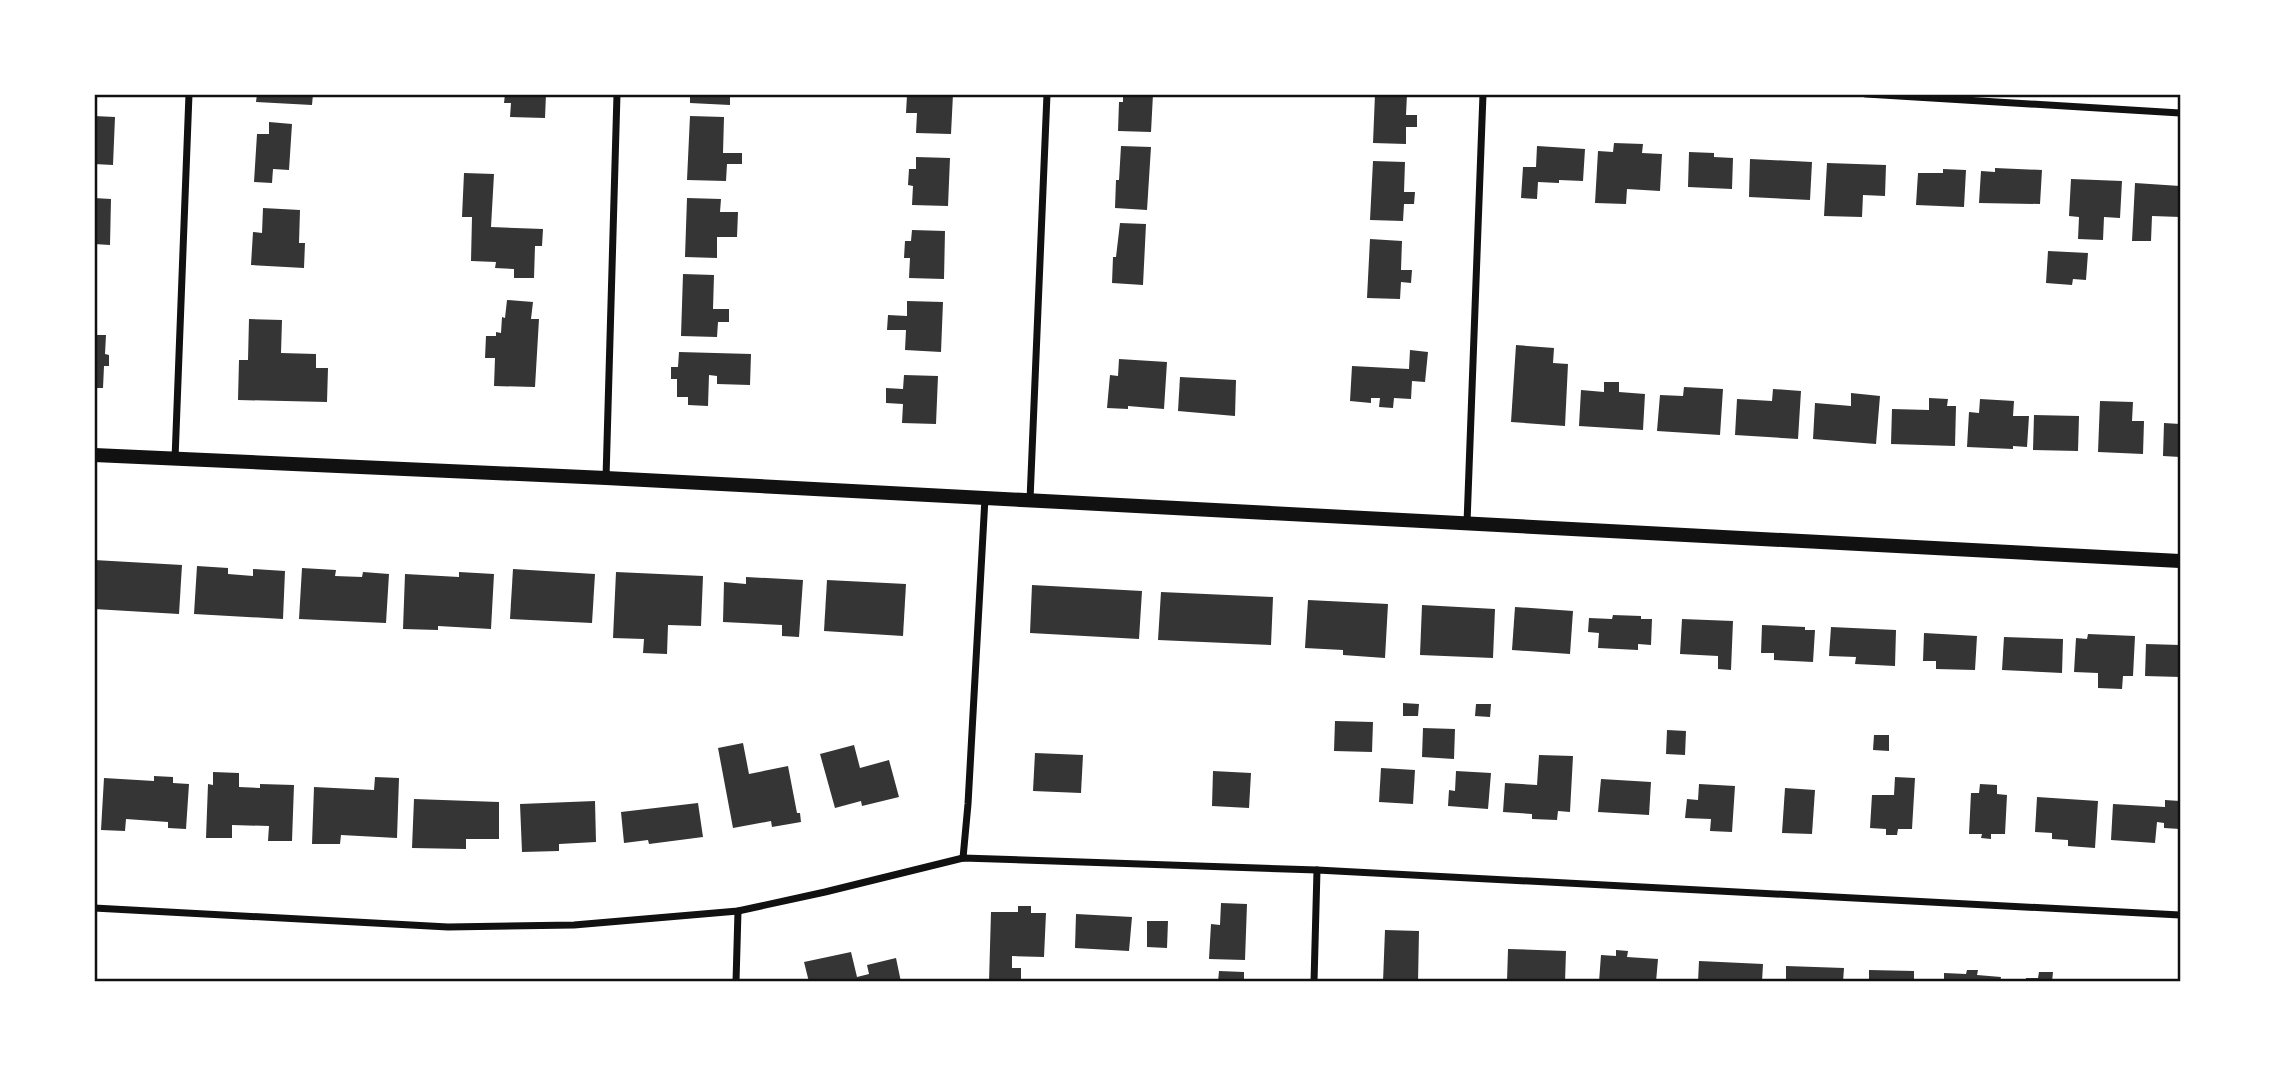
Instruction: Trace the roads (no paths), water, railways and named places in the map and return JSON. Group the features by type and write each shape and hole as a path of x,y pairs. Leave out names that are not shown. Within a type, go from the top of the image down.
{"main road":[{"path":"94,455 606,478 2180,561"}],"street":[{"path":"175,459 190,94"},
{"path":"606,478 617,94"},
{"path":"1030,500 1047,94"},
{"path":"1467,523 1483,94"},
{"path":"1866,94 2180,113"},
{"path":"963,858 985,498"},
{"path":"94,908 448,927 574,925 738,911 963,858 1317,870 2180,915"},
{"path":"1314,982 1317,870"},
{"path":"736,982 738,911"}]}
